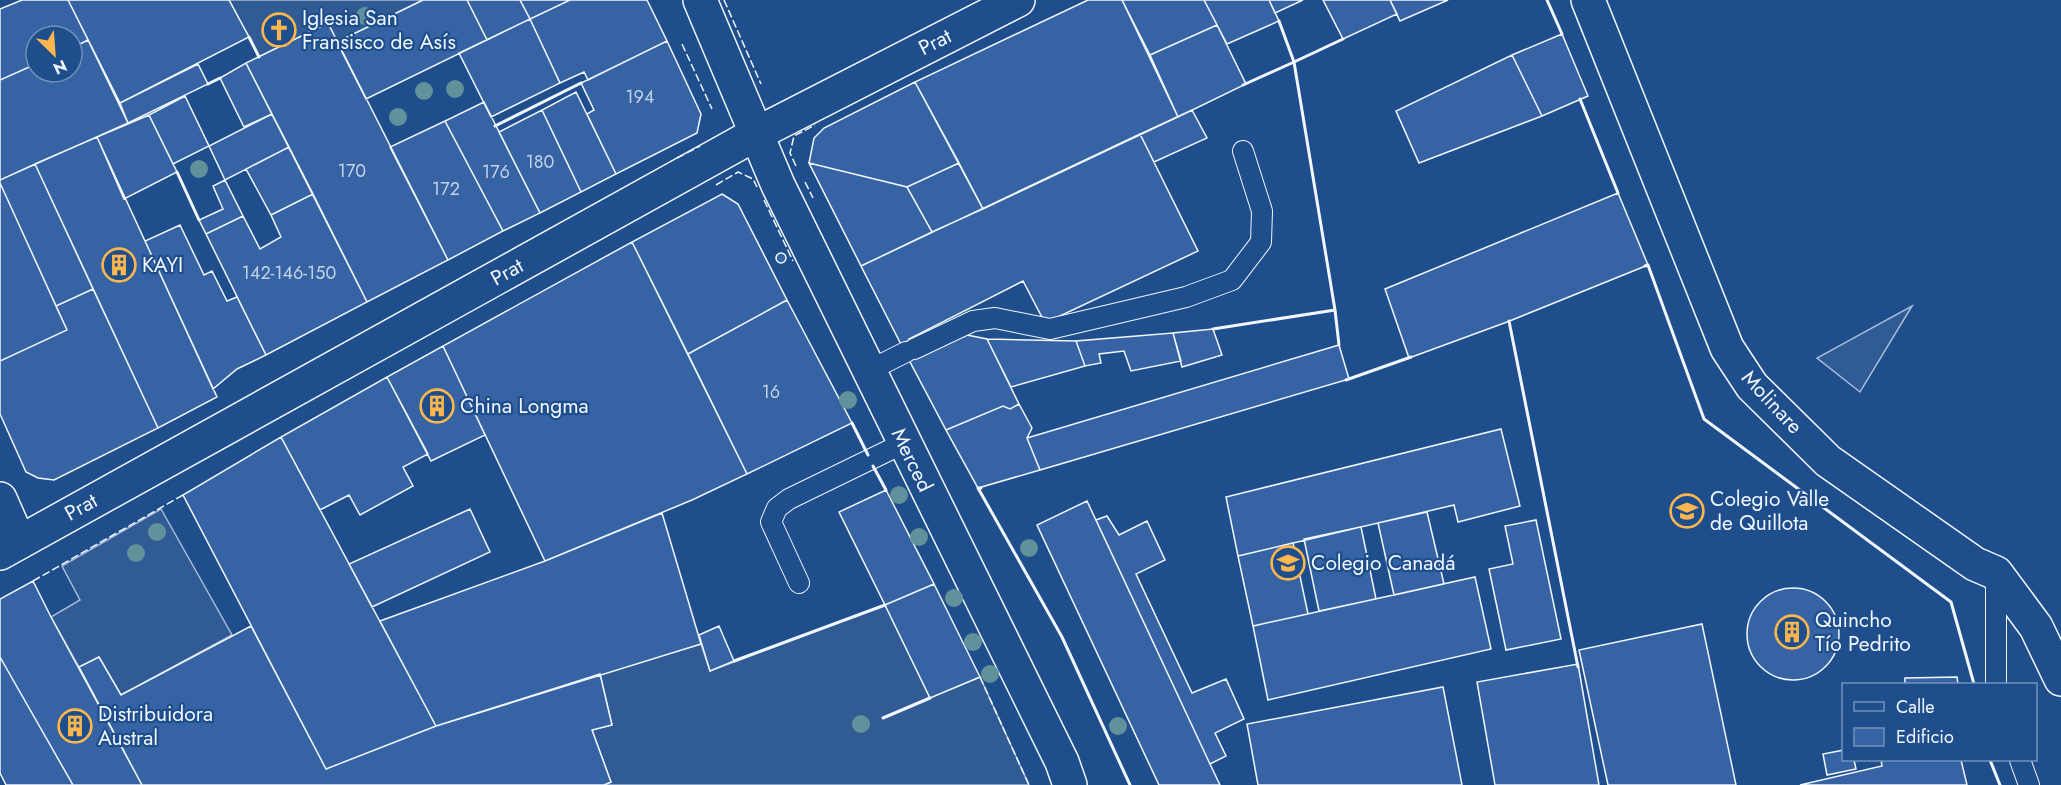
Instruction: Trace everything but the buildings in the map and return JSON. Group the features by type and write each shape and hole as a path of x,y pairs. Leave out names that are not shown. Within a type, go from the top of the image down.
{"street":[{"name":"Merced","path":"700,0 754,135 1062,762 1070,785"},
{"name":"Prat","path":"10,547 754,135 1018,0"},
{"name":"Molinare","path":"1588,0 1727,348 1752,386 1828,461 1975,564 1996,573 2037,627 2061,679"},
{"path":"0,499 10,547"}],"lane":[{"path":"868,371 972,321 995,318 1050,329 1186,297 1232,280 1261,243 1262,211 1243,151"},
{"path":"799,583 771,522 777,508 789,498 904,443"},
{"path":"1996,573 1996,683"},
{"path":"2021,761 2029,785"}],"shaded area":[{"name":"Iglesia San Fransisco de Asís","path":"229,0 423,0 337,42 328,23 259,57"},
{"path":"1912,306 1860,392 1817,358"},
{"path":"161,509 232,635 121,695 99,657 79,667 51,617 80,600 62,566"},
{"path":"885,605 930,697 980,677 1029,785 604,785 611,782 592,730 612,725 600,674 701,644 710,671"}],"fence":[{"path":"724,0 761,84"},
{"path":"682,44 712,109"},
{"path":"796,166 790,153 794,136 815,125"},
{"path":"677,158 700,146"},
{"path":"716,185 738,172 753,179 757,187"},
{"path":"805,182 813,198"},
{"path":"764,200 793,261"},
{"path":"33,581 183,495"},
{"path":"980,677 1029,785"}],"wall":[{"path":"1547,0 1562,34"},
{"path":"1279,21 1294,62 1343,39"},
{"path":"249,37 259,57"},
{"path":"1213,329 1335,310 1294,62 1243,85"},
{"path":"208,84 220,78"},
{"path":"495,126 581,83"},
{"path":"1580,99 1618,193"},
{"path":"177,172 199,220"},
{"path":"1645,266 1648,265 1704,419 1951,602 1974,683"},
{"path":"1335,310 1339,345"},
{"path":"1509,321 1578,667"},
{"path":"1346,380 1411,357"},
{"path":"852,423 868,455"},
{"path":"873,466 886,490"},
{"path":"981,488 978,488 1062,637 1130,785"},
{"path":"734,661 885,605"},
{"path":"883,718 930,698"},
{"path":"1990,761 2000,785"}],"place":[{"name":"Iglesia San Fransisco de Asís","path":"279,30"},
{"name":"KAYI","path":"119,265"},
{"name":"China Longma","path":"437,406"},
{"name":"Colegio Valle de Quillota","path":"1687,511"},
{"name":"Colegio Canadá","path":"1288,563"},
{"name":"Quincho Tío Pedrito","path":"1792,632"},
{"name":"Distribuidora Austral","path":"75,726"}]}
